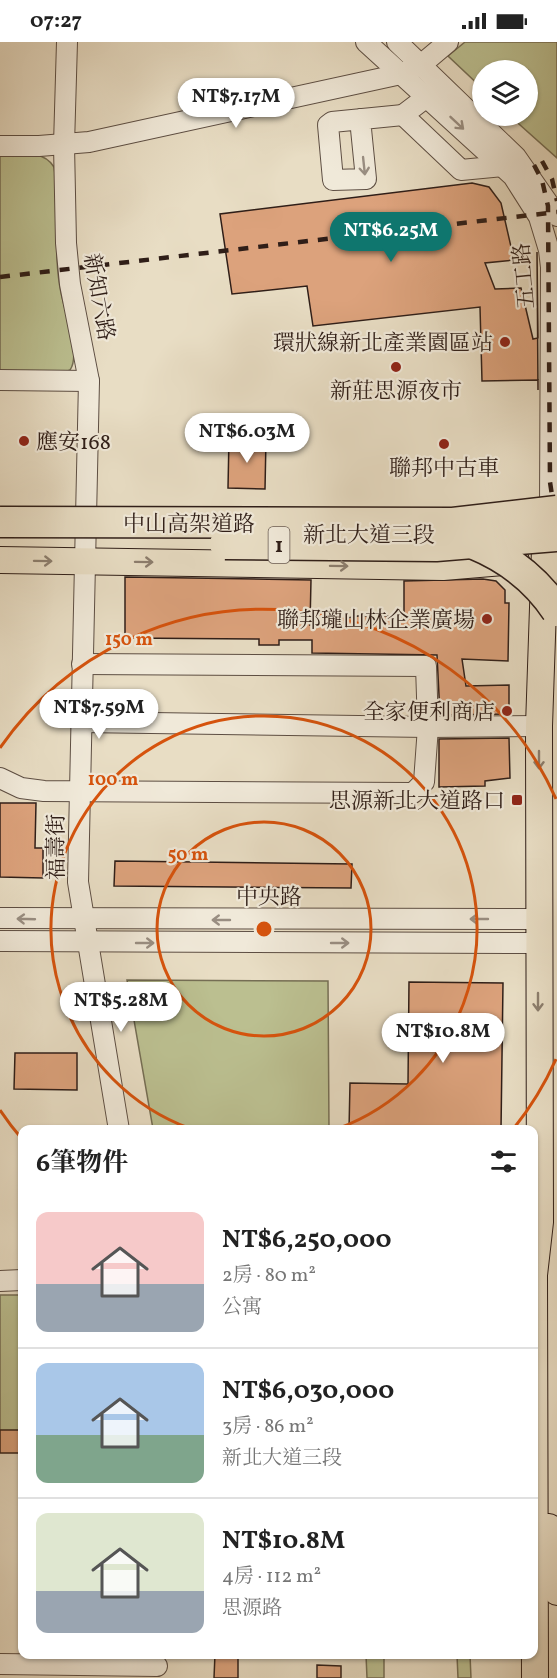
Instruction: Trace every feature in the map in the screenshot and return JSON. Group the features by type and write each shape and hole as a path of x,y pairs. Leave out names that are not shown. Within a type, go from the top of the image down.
{"highway":[{"name":"中山高架道路","path":"0,522 453,523 553,528"},
{"path":"295,524 445,536 470,543 505,559 520,569 533,581 557,611"},
{"name":"中山高架道路","path":"0,542 436,546 491,544 553,528"}],"main road":[{"name":"新北大道三段","path":"0,511 87,523"},
{"name":"新北大道三段","path":"0,533 87,523 482,516 553,528"},
{"name":"新北大道三段","path":"0,560 443,567 492,564 553,528"},
{"path":"538,1240 540,1222 539,726 553,528"},
{"path":"540,1222 548,1281 549,1537 557,1592"},
{"path":"535,1659 535,1678"}],"street":[{"name":"新知六路","path":"67,42 64,145 66,243 70,284 89,381 85,561"},
{"name":"五工路","path":"366,42 503,166 527,195 538,217 549,250 553,528"},
{"path":"397,42 516,157 557,216"},
{"path":"0,146 64,145 89,142 401,74 422,64 448,42"},
{"path":"360,119 403,115 428,96"},
{"path":"403,115 461,170 503,166"},
{"path":"0,380 89,381"},
{"name":"福壽街","path":"85,561 78,882 82,920 118,1125"},
{"path":"0,778 21,788 44,791 413,793 424,782 428,727 426,666 82,664"},
{"path":"81,722 428,727 539,726"},
{"name":"中央路","path":"0,918 538,931"},
{"name":"中央路","path":"0,941 87,943 538,931"},
{"path":"0,1281 18,1280"},
{"path":"0,1664 158,1666"}],"green space":[{"path":"465,42 557,42 557,158 521,126 538,126 538,60 472,60 472,79 448,56"},
{"path":"0,154 37,155 44,157 54,167 57,198 58,277 74,354 70,370 63,373 0,372"},
{"path":"127,980 328,981 329,1125 152,1125"},
{"path":"0,1295 18,1295 18,1431 0,1431"},
{"path":"366,1659 384,1659 384,1678 367,1678"},
{"path":"457,1659 470,1659 471,1678 458,1678"}],"building":[{"path":"472,183 489,187 501,203 514,260 485,263 495,289 521,288 533,339 538,338 538,380 482,381 480,307 313,326 307,286 232,294 220,214"},
{"path":"229,438 266,439 265,489 228,488"},
{"path":"125,577 311,580 310,625 358,616 404,616 404,581 483,579 496,581 505,590 505,603 509,603 508,661 462,659 466,686 509,685 509,714 440,715 437,655 312,653 312,640 279,640 279,645 259,645 259,639 125,638"},
{"path":"509,738 510,778 485,781 485,786 439,787 439,739"},
{"path":"0,803 36,803 35,848 43,848 43,878 0,877"},
{"path":"115,861 352,864 351,888 114,886"},
{"path":"409,982 503,983 501,1125 349,1125 350,1083 408,1084"},
{"path":"15,1053 77,1053 77,1090 14,1089"},
{"path":"0,1430 18,1430 18,1453 0,1453"},
{"path":"215,1659 238,1659 238,1678 214,1678"},
{"path":"317,1665 341,1666 341,1678 317,1678"}],"railway":[{"path":"542,161 552,179 557,201"},
{"path":"534,165 542,180 548,206 550,482 557,529"},
{"path":"0,277 557,212"}],"place":[{"name":"環狀線新北產業園區站","path":"505,342"},
{"name":"新莊思源夜市","path":"396,367"},
{"name":"應安168","path":"24,441"},
{"name":"聯邦中古車","path":"444,444"},
{"name":"聯邦瓏山林企業廣場","path":"487,619"},
{"name":"全家便利商店","path":"507,711"},
{"name":"思源新北大道路口","path":"517,800"}]}
